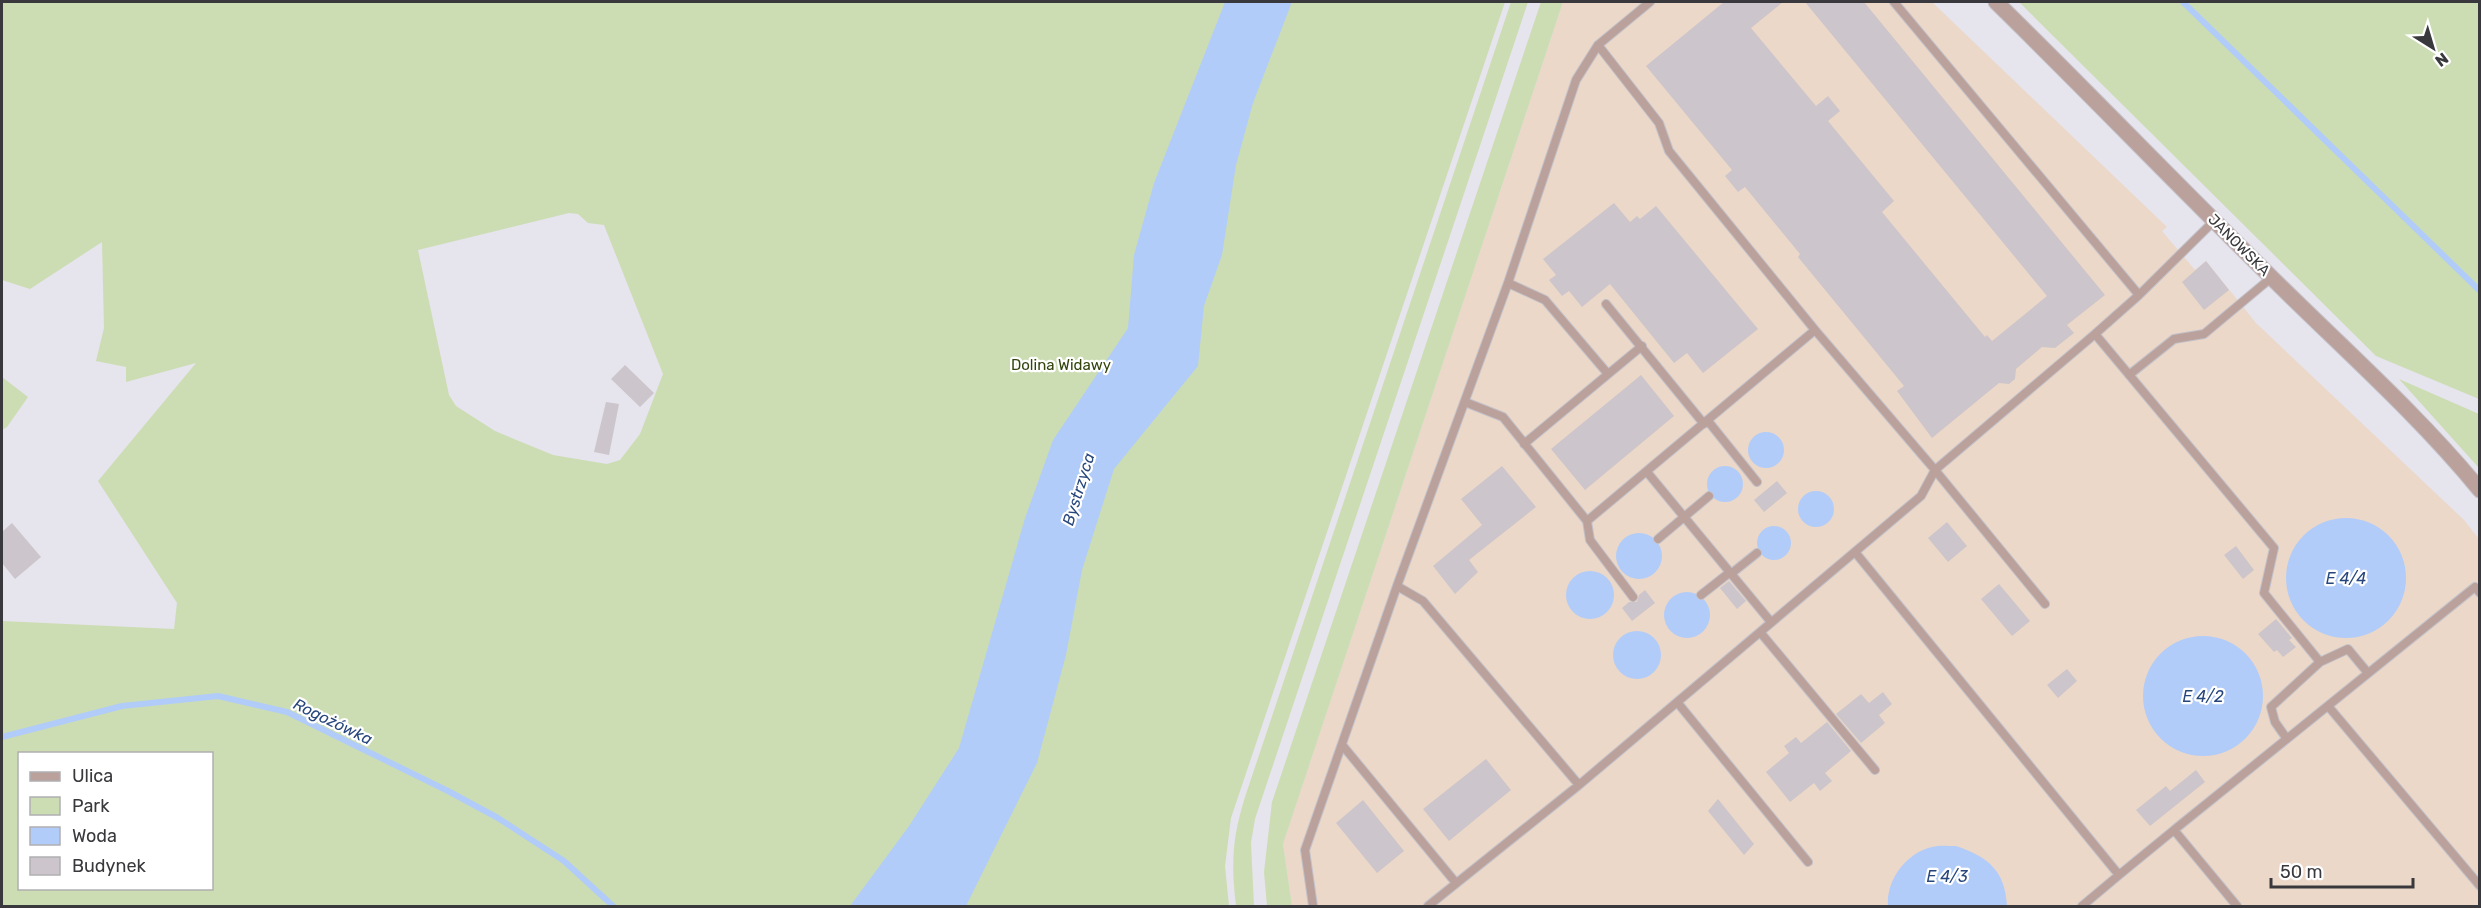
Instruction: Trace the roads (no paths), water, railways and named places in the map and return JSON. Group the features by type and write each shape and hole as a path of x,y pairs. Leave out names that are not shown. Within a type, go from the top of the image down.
{"street":[{"name":"JANOWSKA","path":"1996,2 2418,422 2480,490"}],"lane":[{"path":"1313,906 1305,850 1397,586 1508,283 1576,80 1598,45 1650,2"},
{"path":"1894,2 2139,295"},
{"path":"1598,45 1659,123 1669,151 1815,330 1935,470 2045,604"},
{"path":"1428,906 1579,785 1921,496 1935,470 2139,295 2215,220"},
{"path":"2129,375 2174,339 2204,334 2271,278"},
{"path":"1508,283 1545,300 1608,374"},
{"path":"1606,303 1758,482"},
{"path":"1587,521 1815,330"},
{"path":"2095,334 2274,548 2264,593 2320,662"},
{"path":"1524,444 1642,346"},
{"path":"1465,402 1503,417 1587,521 1590,540 1633,597"},
{"path":"1647,472 1771,622"},
{"path":"1658,539 1709,496"},
{"path":"1855,552 2119,876"},
{"path":"1701,594 1757,553"},
{"path":"1397,586 1423,601 1579,785"},
{"path":"2082,906 2475,587 2480,592"},
{"path":"1760,632 1875,770"},
{"path":"2287,739 2275,722 2271,707 2320,662 2348,649 2368,673"},
{"path":"1677,702 1808,862"},
{"path":"2328,706 2480,886"},
{"path":"1343,746 1456,883"},
{"path":"2174,830 2237,906"}],"water":[{"name":"Bystrzyca","path":"1225,2 1292,2 1253,103 1236,165 1222,255 1204,306 1198,366 1114,469 1082,570 1066,655 1037,763 966,906 850,906 909,826 959,748 1025,518 1053,440 1128,328 1134,255 1154,183"},
{"path":"1766,432 1779,437 1784,450 1779,463 1766,468 1753,463 1748,450 1753,437"},
{"path":"1725,466 1737,472 1743,484 1737,496 1725,502 1713,496 1707,484 1713,472"},
{"path":"1816,491 1829,496 1834,509 1829,522 1816,527 1803,522 1798,509 1803,496"},
{"name":"E 4/4","path":"2346,518 2369,523 2388,536 2401,555 2406,578 2401,601 2388,620 2369,633 2346,638 2323,633 2304,620 2291,601 2286,578 2291,555 2304,536 2323,523"},
{"path":"1774,526 1786,531 1791,543 1786,555 1774,560 1762,555 1757,543 1762,531"},
{"path":"1639,533 1655,540 1662,556 1655,572 1639,579 1623,572 1616,556 1623,540"},
{"path":"1585,571 1595,571 1607,578 1614,590 1614,600 1607,612 1595,619 1585,619 1570,608 1566,600 1566,590 1577,575"},
{"path":"1692,592 1704,598 1709,606 1709,624 1704,632 1696,637 1682,638 1674,635 1667,628 1664,610 1667,602 1674,595"},
{"path":"1632,631 1642,631 1654,638 1661,650 1661,660 1654,672 1642,679 1632,679 1617,668 1613,660 1613,650 1624,635"},
{"name":"E 4/2","path":"2203,636 2226,641 2245,654 2258,673 2263,696 2258,719 2245,738 2226,751 2203,756 2180,751 2161,738 2148,719 2143,696 2148,673 2161,654 2180,641"},
{"name":"E 4/3","path":"1956,846 1986,860 1993,867 2003,883 2007,906 1888,906 1888,896 1894,877 1906,861 1932,847"}],"waterway":[{"path":"2183,2 2480,291"},
{"name":"Rogożówka","path":"2,737 122,706 218,696 287,712 498,818 564,861 613,906"}],"park label":[{"name":"Dolina Widawy","path":"1061,365"}]}
